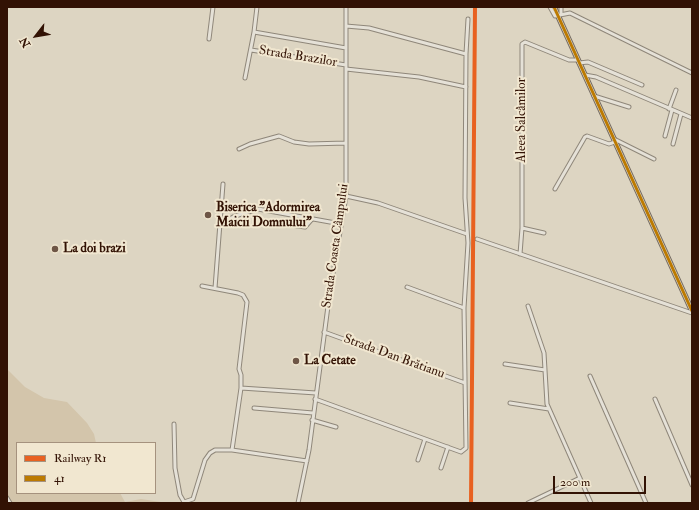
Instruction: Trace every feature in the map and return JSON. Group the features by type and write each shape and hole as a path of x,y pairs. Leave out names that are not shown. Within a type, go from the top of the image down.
{"main road":[{"path":"554,7 559,14 578,62 692,312"}],"street":[{"path":"209,39 213,7"},
{"path":"245,78 254,32 257,7"},
{"path":"341,7 346,7"},
{"name":"Strada Coasta Câmpului","path":"298,503 307,461 324,332 346,196 346,7"},
{"path":"550,7 554,15 570,13 692,73"},
{"path":"559,14 561,7"},
{"path":"315,399 461,452 464,450 467,441 464,308 467,234 466,54 468,19"},
{"path":"346,26 378,30 466,54"},
{"path":"254,32 346,48"},
{"name":"Aleea Salcâmilor","path":"520,254 522,228 522,44 525,42 569,60 578,62"},
{"name":"Strada Brazilor","path":"250,50 346,64"},
{"path":"578,62 588,62 642,85"},
{"path":"346,69 419,77 466,87"},
{"path":"584,75 596,77 692,118"},
{"path":"665,136 676,90"},
{"path":"594,96 629,107"},
{"path":"673,144 681,114"},
{"path":"239,149 250,144 279,136 294,142 309,144 346,144"},
{"path":"556,189 585,137 587,136 609,144 614,140 654,159"},
{"path":"215,288 223,184"},
{"path":"346,196 406,212 467,234"},
{"path":"219,225 235,216 258,209 341,224"},
{"path":"276,223 304,227 312,218"},
{"path":"522,228 544,233"},
{"path":"477,239 692,312"},
{"path":"202,286 238,292 247,302 239,369 241,375 241,388 232,450"},
{"path":"407,287 464,308"},
{"path":"528,306 544,353 546,400 591,503"},
{"name":"Strada Dan Brătianu","path":"324,332 465,383"},
{"path":"505,364 545,370"},
{"path":"590,376 646,503"},
{"path":"241,388 316,393"},
{"path":"655,400 692,485"},
{"path":"510,403 549,409"},
{"path":"254,408 313,413"},
{"path":"312,420 336,427"},
{"path":"174,424 175,468 180,495 184,502 193,499 200,470 210,453 215,450 232,450 307,461"},
{"path":"418,460 425,439"},
{"path":"441,468 448,447"},
{"path":"528,503 580,478"},
{"path":"7,498 10,503"}],"shaded area":[{"path":"7,369 25,387 44,398 67,402 87,423 94,434 96,442 16,442 16,494 121,494 125,502 141,499 167,503 7,503"}],"rail line":[{"name":"R1","path":"471,503 475,7"}],"transit line":[{"name":"41","path":"554,7 692,311"}],"place":[{"name":"Biserica \"Adormirea Maicii Domnului\"","path":"208,215"},
{"name":"La doi brazi","path":"55,249"},
{"name":"La Cetate","path":"296,361"}]}
